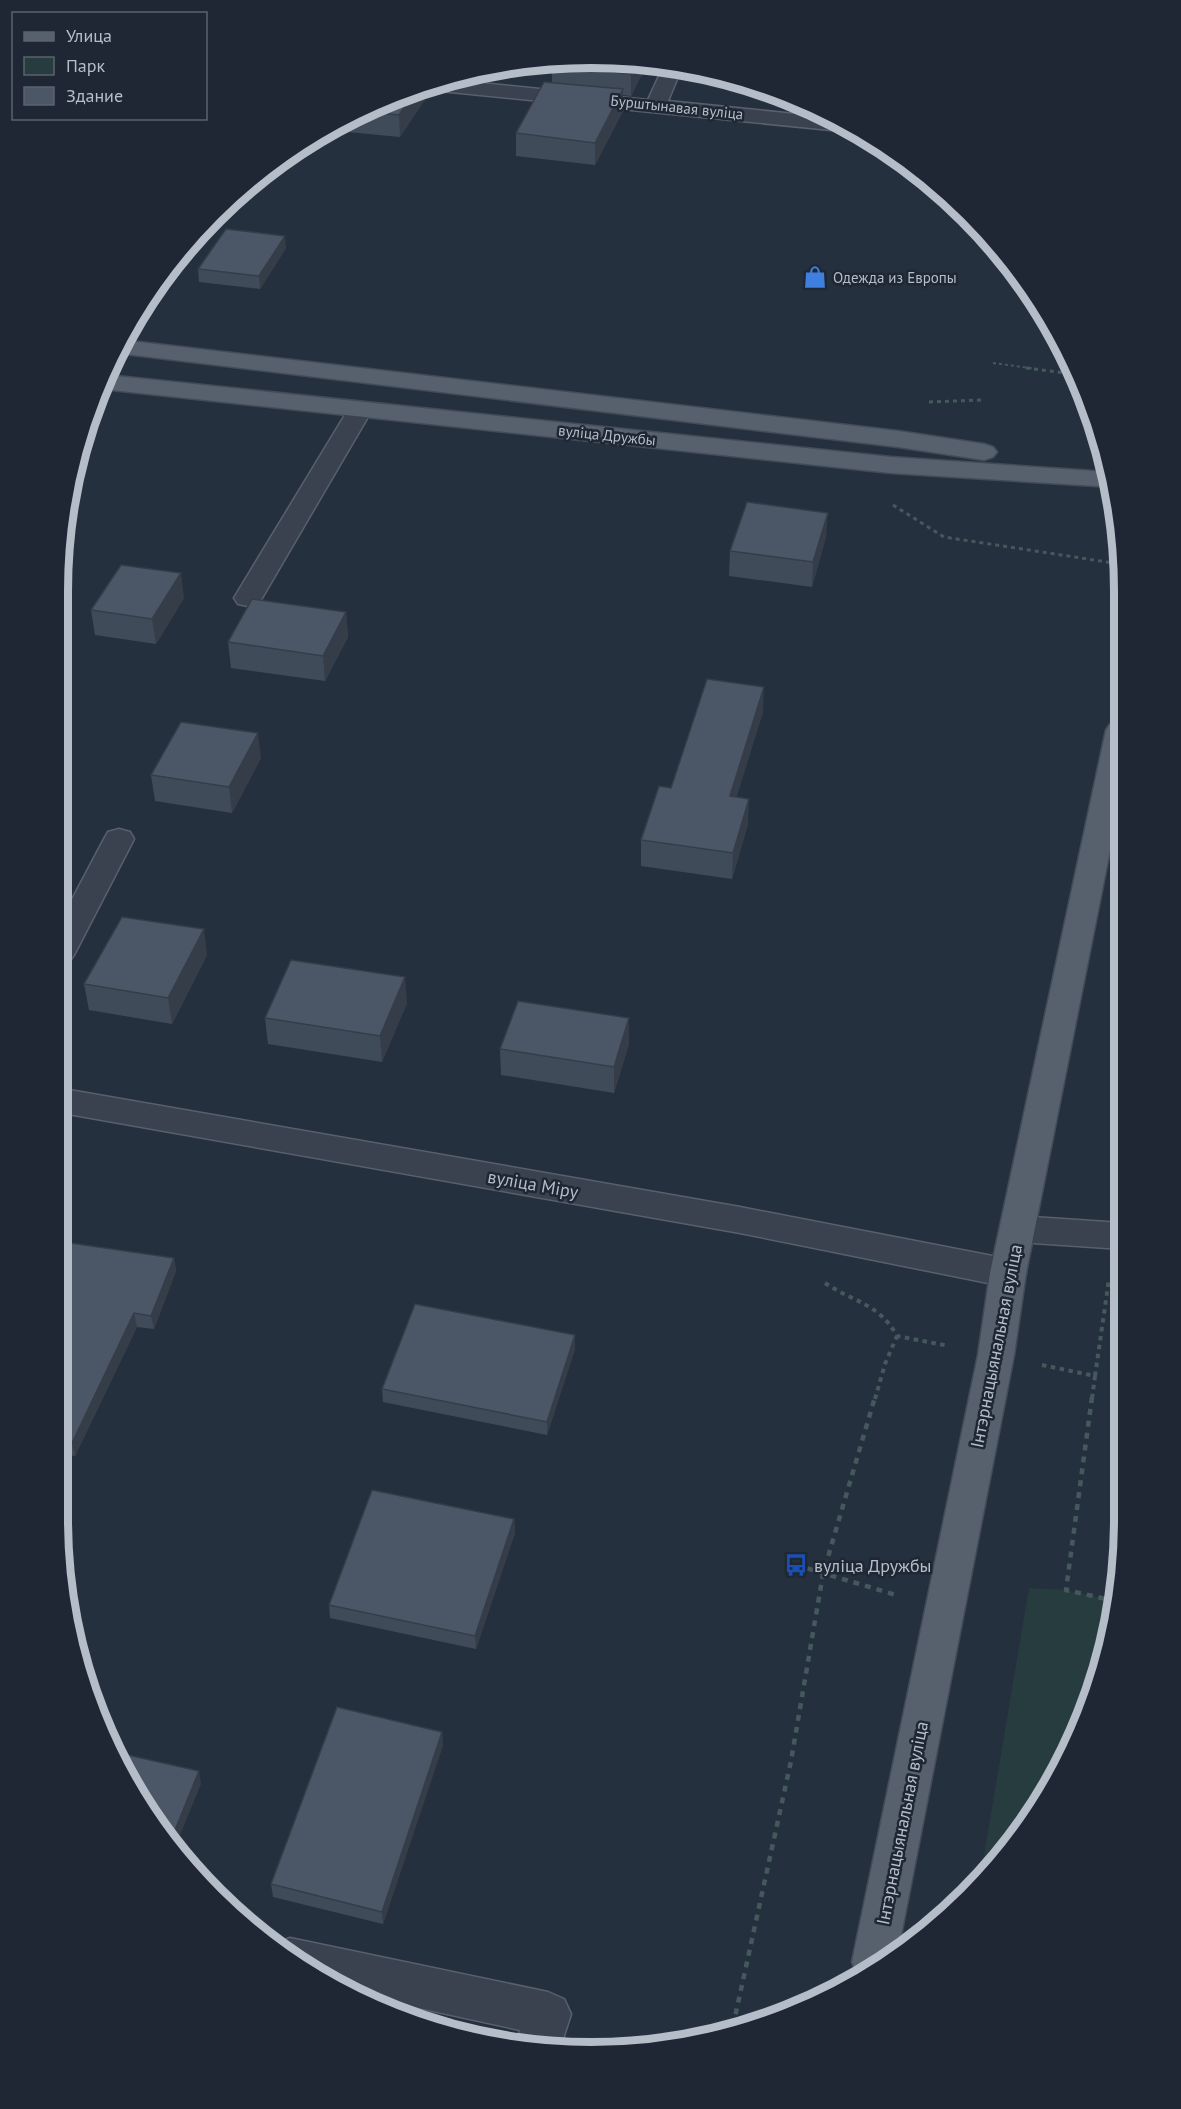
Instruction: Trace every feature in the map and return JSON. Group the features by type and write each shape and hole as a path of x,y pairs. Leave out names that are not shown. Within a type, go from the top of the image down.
{"main road":[{"name":"вуліца Дружбы","path":"127,348 898,439 966,448 1100,472"},
{"name":"вуліца Дружбы","path":"110,383 891,465 1101,479"},
{"name":"Інтэрнацыянальная вуліца","path":"875,1957 996,1355 1008,1273 1114,759"}],"street":[{"path":"656,105 669,74"},
{"name":"Бурштынавая вуліца","path":"452,86 826,123"},
{"path":"248,598 360,410"},
{"path":"68,936 119,839"},
{"name":"вуліца Міру","path":"68,1102 740,1220 1008,1273"},
{"path":"1018,1229 1114,1236"},
{"path":"325,1969 544,2028"}],"path":[{"path":"993,363 1066,373"},
{"path":"1095,1376 1114,1265"},
{"path":"735,2021 792,1761 823,1574 885,1364 897,1336"},
{"path":"796,1565 945,1609"}],"green space":[{"path":"1029,1588 1066,1590 1107,1599 1096,1654 1086,1687 1060,1750 1025,1809 982,1865"}],"building":[{"path":"576,68 633,70 631,74"},
{"path":"544,82 623,89 595,143 516,133"},
{"path":"409,100 399,115 377,113"},
{"path":"226,229 285,236 259,276 198,269"},
{"path":"747,502 828,513 813,562 730,551"},
{"path":"121,565 181,573 152,619 91,610"},
{"path":"252,599 346,612 323,656 228,642"},
{"path":"707,679 764,687 730,796 749,799 733,853 641,840 659,786 671,788"},
{"path":"181,722 258,733 229,787 151,775"},
{"path":"122,917 204,929 168,998 84,984"},
{"path":"291,960 405,977 380,1036 265,1018"},
{"path":"518,1001 629,1018 614,1067 500,1049"},
{"path":"68,1243 174,1258 151,1316 134,1313 72,1443 68,1442"},
{"path":"415,1304 575,1335 547,1422 382,1389"},
{"path":"372,1490 514,1519 475,1636 329,1605"},
{"path":"337,1707 442,1732 382,1912 271,1884"},
{"path":"123,1754 199,1771 174,1834"}],"place":[{"name":"Одежда из Европы","path":"815,277"},
{"name":"вуліца Дружбы","path":"796,1565"}]}
